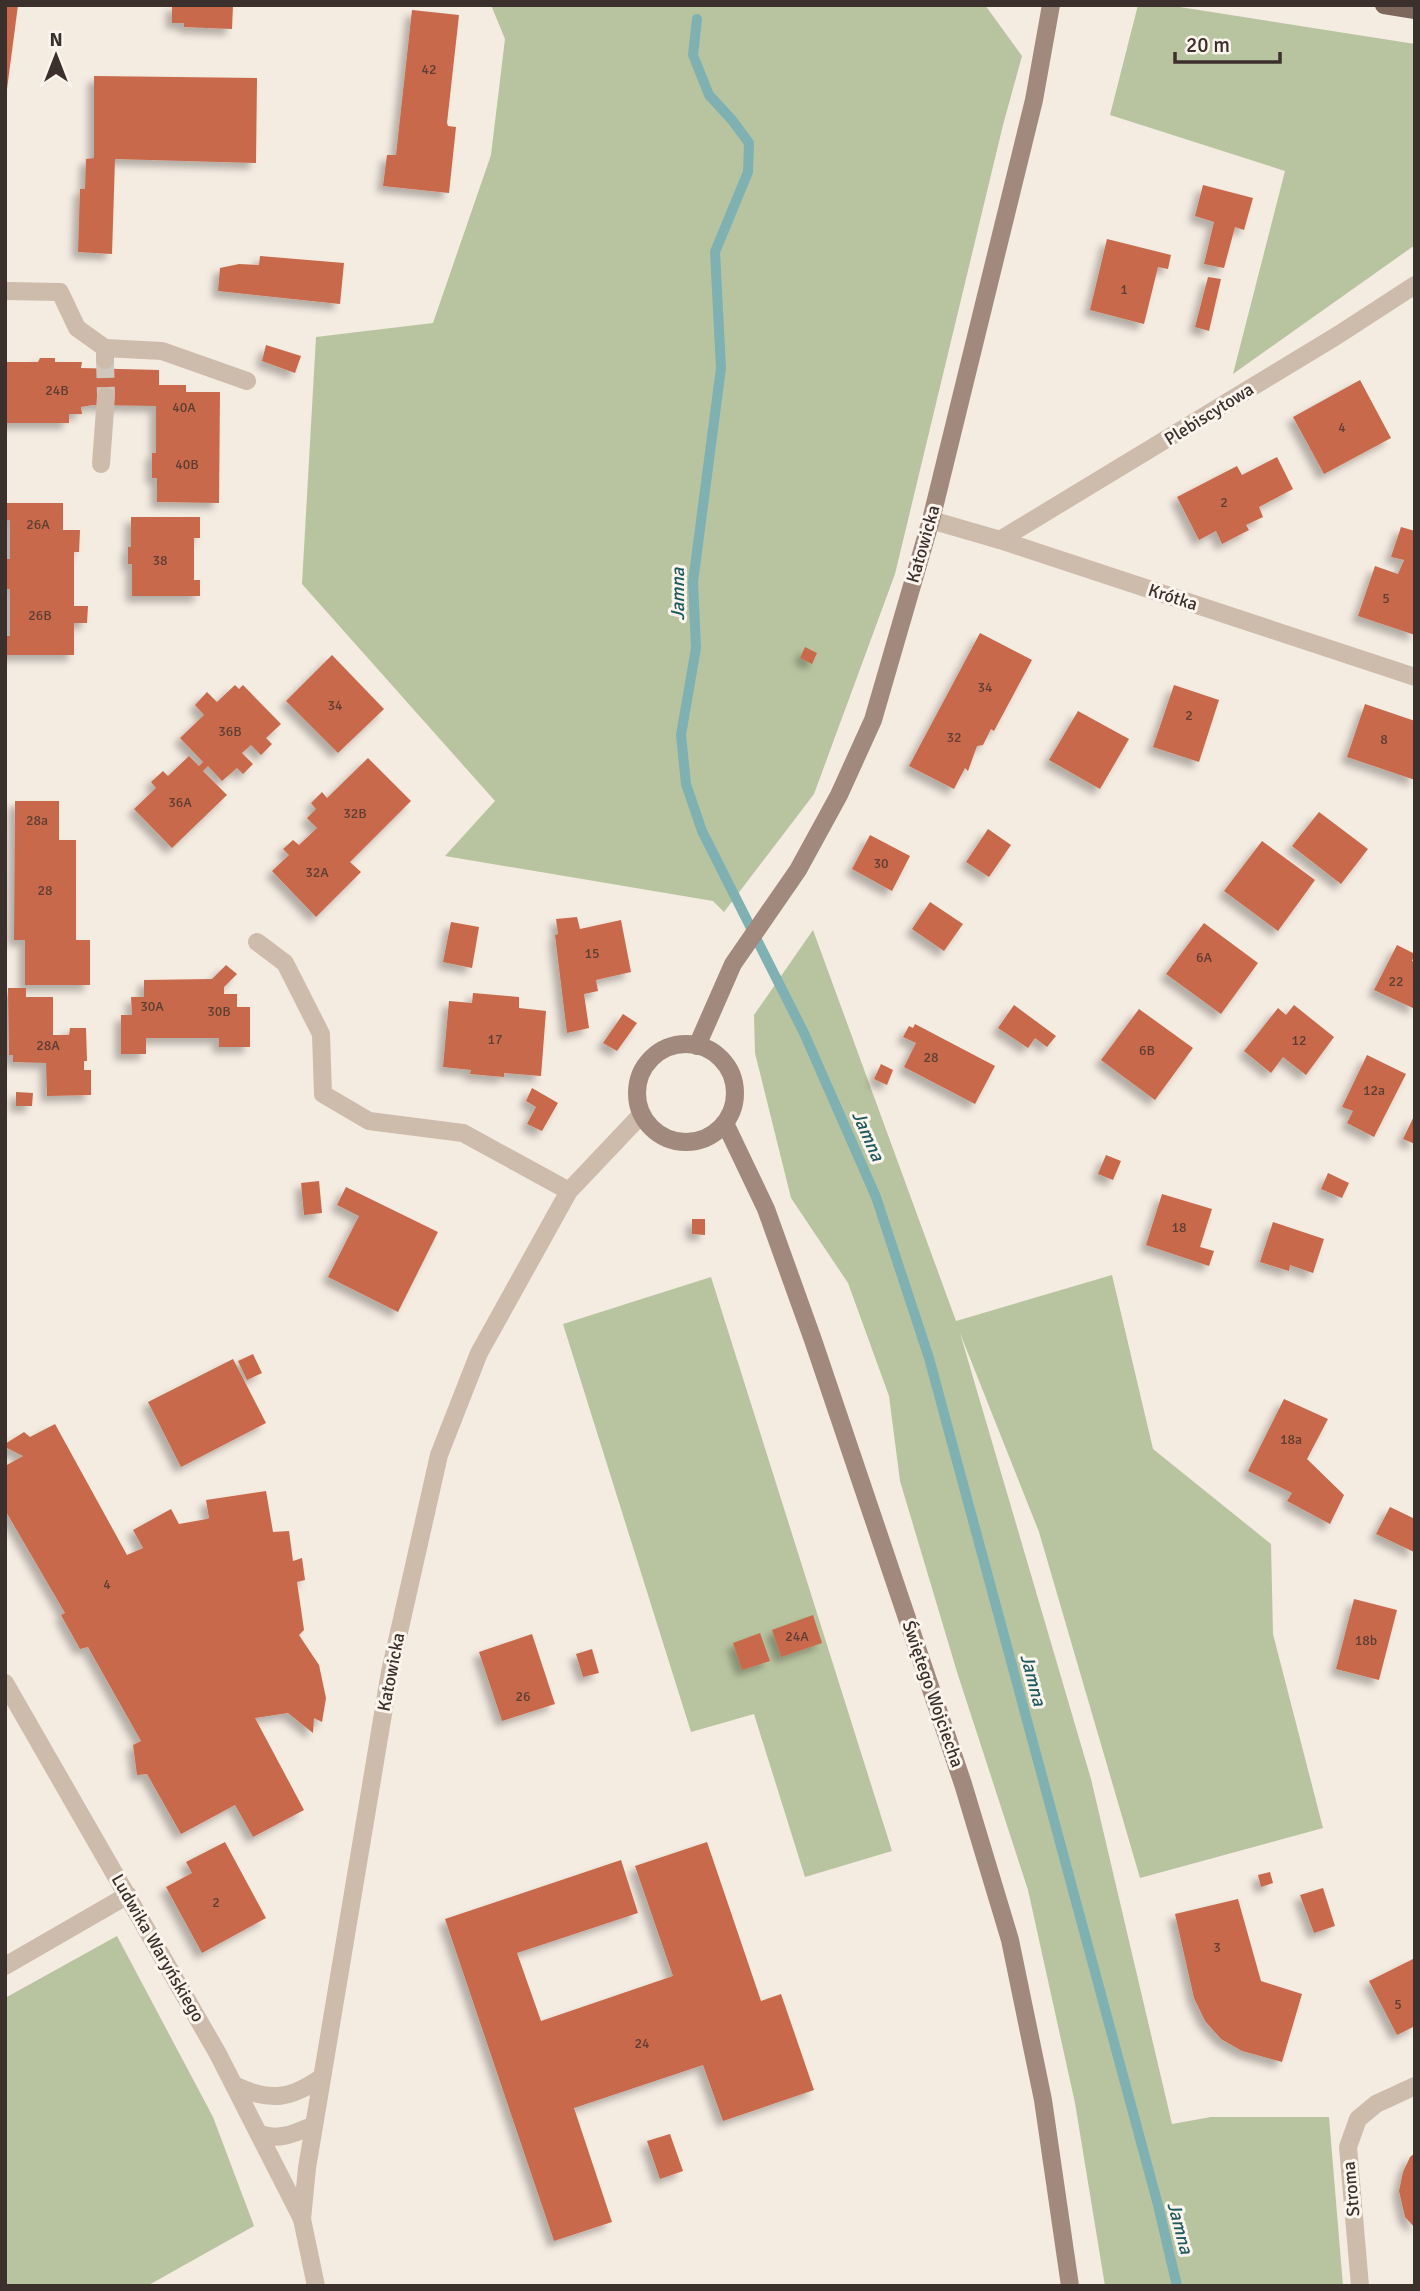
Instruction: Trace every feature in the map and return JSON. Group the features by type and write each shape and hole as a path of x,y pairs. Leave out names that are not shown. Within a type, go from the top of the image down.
{"main road":[{"path":"1384,5 1415,10"}],"street":[{"name":"Katowicka","path":"697,1046 733,964 798,870 839,795 873,720 931,520 1034,100 1051,5"},
{"name":"Plebiscytowa","path":"1000,540 1415,285"},
{"path":"5,291 60,292 77,328 105,354 162,351 247,381"},
{"path":"101,464 106,396"},
{"name":"Krótka","path":"931,520 1000,540 1415,677"},
{"path":"257,942 285,963 321,1034 323,1094 369,1121 463,1133 569,1191"},
{"path":"676,1044 697,1046 718,1058 732,1077 735,1099 730,1116 716,1132 705,1139 688,1142 672,1140 655,1131 641,1115 637,1094 640,1081 647,1064 663,1049 676,1044"},
{"name":"Katowicka","path":"316,2286 302,2219 314,2125 390,1672 439,1455 479,1353 569,1191 641,1115"},
{"name":"Świętego Wojciecha","path":"725,1123 766,1209 799,1300 963,1784 1010,1940 1043,2100 1070,2286"},
{"name":"Ludwika Waryńskiego","path":"5,1683 236,2087 302,2219"},
{"path":"5,1966 128,1895"},
{"path":"236,2087 261,2097 291,2095 322,2077"},
{"name":"Stroma","path":"1360,2286 1348,2147 1358,2119 1376,2104 1415,2086"},
{"path":"260,2134 270,2138 288,2137 314,2125"}],"green space":[{"path":"491,5 985,5 1022,56 895,574 814,794 724,912 713,901 445,856 495,801 302,584 316,337 433,323 491,155 505,39"},
{"path":"1138,5 1167,5 1415,44 1415,245 1233,374 1285,171 1110,115"},
{"path":"813,930 956,1321 1112,1275 1153,1449 1271,1544 1273,1634 1323,1828 1140,1878 1039,1532 960,1333 1091,1779 1172,2124 1211,2117 1329,2117 1343,2286 1105,2286 1075,2103 1028,1890 957,1672 900,1481 889,1396 848,1283 791,1198 755,1053 754,1015"},
{"path":"711,1277 892,1851 805,1877 754,1714 691,1732 563,1324"},
{"path":"117,1936 213,2117 254,2226 147,2286 5,2286 5,1998"}],"building":[{"path":"5,5 18,5 7,89 5,89"},
{"path":"172,5 233,5 232,29 184,27 184,23 172,23"},
{"path":"412,10 459,15 447,123 448,126 456,127 449,193 383,186 387,155 396,155"},
{"path":"94,76 257,78 256,163 115,159 112,254 78,252 80,189 85,189 86,159 94,158"},
{"path":"1203,185 1253,198 1244,230 1235,227 1224,268 1204,264 1214,222 1195,216"},
{"path":"1107,239 1171,255 1168,269 1158,267 1144,324 1090,310"},
{"path":"260,256 344,263 340,304 218,291 220,268 239,264 259,265"},
{"path":"1208,277 1221,279 1209,331 1195,327"},
{"path":"266,345 301,356 295,373 262,361"},
{"path":"40,358 55,358 55,362 82,362 81,368 159,370 159,385 186,385 186,392 220,392 219,503 157,502 157,478 152,478 152,453 156,453 156,406 93,405 81,407 82,414 69,414 69,423 5,423 5,362 38,362"},
{"path":"1360,380 1391,438 1324,474 1293,417"},
{"path":"1277,457 1293,489 1259,507 1263,517 1246,525 1249,530 1222,544 1216,531 1199,540 1177,497 1237,466 1242,475"},
{"path":"5,503 63,503 63,530 80,530 79,552 74,552 74,606 88,606 87,623 74,623 74,655 5,655 5,636 10,636 10,589 5,589 5,559 10,559 10,520 5,520"},
{"path":"131,517 200,517 200,538 194,538 194,580 200,580 200,596 132,596 132,564 128,564"},
{"path":"1401,527 1415,531 1415,635 1358,616 1375,566 1398,574 1404,560 1391,557"},
{"path":"980,633 1032,660 994,731 991,729 983,745 977,746 968,771 965,768 954,789 909,766"},
{"path":"805,647 817,653 812,664 800,658"},
{"path":"332,655 384,709 338,753 286,701"},
{"path":"235,685 239,689 243,685 281,724 266,738 272,744 261,755 251,745 242,753 253,764 243,774 237,768 222,781 208,766 203,771 227,795 172,848 134,809 156,788 151,782 163,771 168,776 189,756 199,766 203,762 180,738 204,715 195,705 207,692 217,702"},
{"path":"1174,685 1219,700 1199,762 1153,747"},
{"path":"1365,704 1415,721 1415,780 1347,757"},
{"path":"1078,711 1129,739 1100,789 1049,760"},
{"path":"368,758 411,801 350,862 361,872 316,917 272,871 289,855 283,849 293,840 299,845 317,828 307,818 316,809 311,803 322,792 327,798"},
{"path":"15,801 59,801 59,840 76,840 76,940 90,940 90,985 25,985 25,940 14,940"},
{"path":"1319,812 1368,849 1341,884 1292,846"},
{"path":"988,829 1011,845 989,877 966,862"},
{"path":"870,835 910,856 892,891 852,869"},
{"path":"1262,841 1315,880 1278,931 1224,891"},
{"path":"930,902 963,924 944,951 912,929"},
{"path":"577,917 580,929 621,920 631,972 596,980 598,991 584,994 589,1028 567,1033 555,935 558,934 556,919"},
{"path":"451,922 479,927 472,968 443,962"},
{"path":"1204,923 1258,963 1221,1014 1166,974"},
{"path":"1397,945 1415,954 1412,961 1415,962 1415,1009 1374,990"},
{"path":"226,965 237,974 224,987 224,994 237,994 237,1007 250,1007 250,1047 219,1047 219,1038 146,1038 146,1054 121,1054 121,1015 132,1015 131,997 144,997 144,980 212,979"},
{"path":"8,988 26,988 26,997 53,997 53,1035 69,1035 70,1028 86,1028 87,1061 84,1061 84,1070 91,1070 91,1095 47,1096 46,1063 13,1062 13,1055 9,1055"},
{"path":"473,993 519,997 519,1008 546,1011 541,1076 470,1074 471,1070 443,1067 449,1001 472,1003"},
{"path":"1014,1005 1056,1036 1047,1047 1035,1038 1028,1048 998,1028"},
{"path":"1294,1005 1334,1037 1306,1075 1283,1057 1271,1073 1244,1051 1278,1008 1286,1015"},
{"path":"1139,1009 1193,1048 1155,1100 1101,1060"},
{"path":"623,1014 637,1023 617,1051 603,1043"},
{"path":"915,1024 995,1066 975,1104 904,1067 916,1043 903,1037 909,1026 913,1028"},
{"path":"1367,1055 1406,1074 1374,1137 1347,1123 1353,1111 1342,1107"},
{"path":"881,1064 893,1070 887,1085 874,1079"},
{"path":"532,1088 558,1103 542,1131 527,1124 536,1107 526,1101"},
{"path":"16,1092 33,1093 32,1106 16,1106"},
{"path":"1415,1114 1415,1144 1403,1139"},
{"path":"1106,1155 1121,1161 1113,1180 1098,1174"},
{"path":"1328,1173 1349,1183 1342,1198 1321,1189"},
{"path":"319,1181 322,1213 304,1215 301,1183"},
{"path":"346,1187 438,1232 398,1312 328,1277 359,1216 337,1205"},
{"path":"1162,1194 1212,1209 1200,1247 1214,1251 1209,1266 1146,1245"},
{"path":"692,1219 705,1219 705,1235 692,1234"},
{"path":"1273,1222 1324,1239 1313,1273 1290,1265 1289,1271 1260,1262"},
{"path":"253,1354 262,1373 247,1380 238,1361"},
{"path":"233,1359 266,1423 181,1467 148,1402"},
{"path":"1284,1399 1328,1419 1307,1459 1344,1495 1330,1524 1287,1501 1292,1493 1248,1471"},
{"path":"55,1424 127,1555 143,1548 133,1530 171,1509 179,1524 207,1519 206,1500 266,1491 273,1532 289,1531 293,1561 302,1558 305,1580 297,1582 304,1630 299,1635 319,1665 326,1698 322,1722 314,1718 313,1733 288,1713 255,1718 304,1810 253,1837 235,1805 181,1834 147,1774 137,1775 133,1745 141,1741 88,1647 80,1649 61,1615 65,1613 5,1510 5,1466 23,1456 5,1447 5,1444 24,1432 30,1437"},
{"path":"1390,1507 1415,1519 1414,1552 1376,1534"},
{"path":"1354,1599 1397,1610 1379,1680 1336,1669"},
{"path":"813,1615 822,1643 781,1657 772,1630"},
{"path":"760,1633 770,1661 742,1670 733,1643"},
{"path":"532,1634 555,1704 502,1721 479,1652"},
{"path":"592,1649 599,1673 583,1677 576,1654"},
{"path":"225,1842 266,1918 202,1953 166,1887 192,1873 186,1862"},
{"path":"707,1842 761,2001 781,1994 814,2090 723,2121 703,2065 574,2108 612,2222 554,2241 445,1919 621,1860 638,1913 517,1953 541,2021 673,1976 635,1866"},
{"path":"1270,1872 1273,1883 1261,1887 1258,1875"},
{"path":"1323,1888 1335,1926 1314,1933 1300,1895"},
{"path":"1238,1899 1261,1981 1302,1994 1282,2062 1242,2051 1221,2039 1205,2021 1194,1998 1175,1914"},
{"path":"1415,1958 1415,2026 1397,2035 1369,1981"},
{"path":"670,2134 683,2171 660,2179 647,2141"},
{"path":"1415,2153 1415,2228 1405,2217 1399,2191 1403,2172"}],"waterway":[{"name":"Jamna","path":"697,19 693,55 709,95 749,143 748,172 715,252 721,368 693,582 696,648 681,735 686,784 702,831 804,1033 876,1197 929,1358 1158,2205 1177,2286"}],"tunnel":[{"path":"105,360 106,396"}]}
